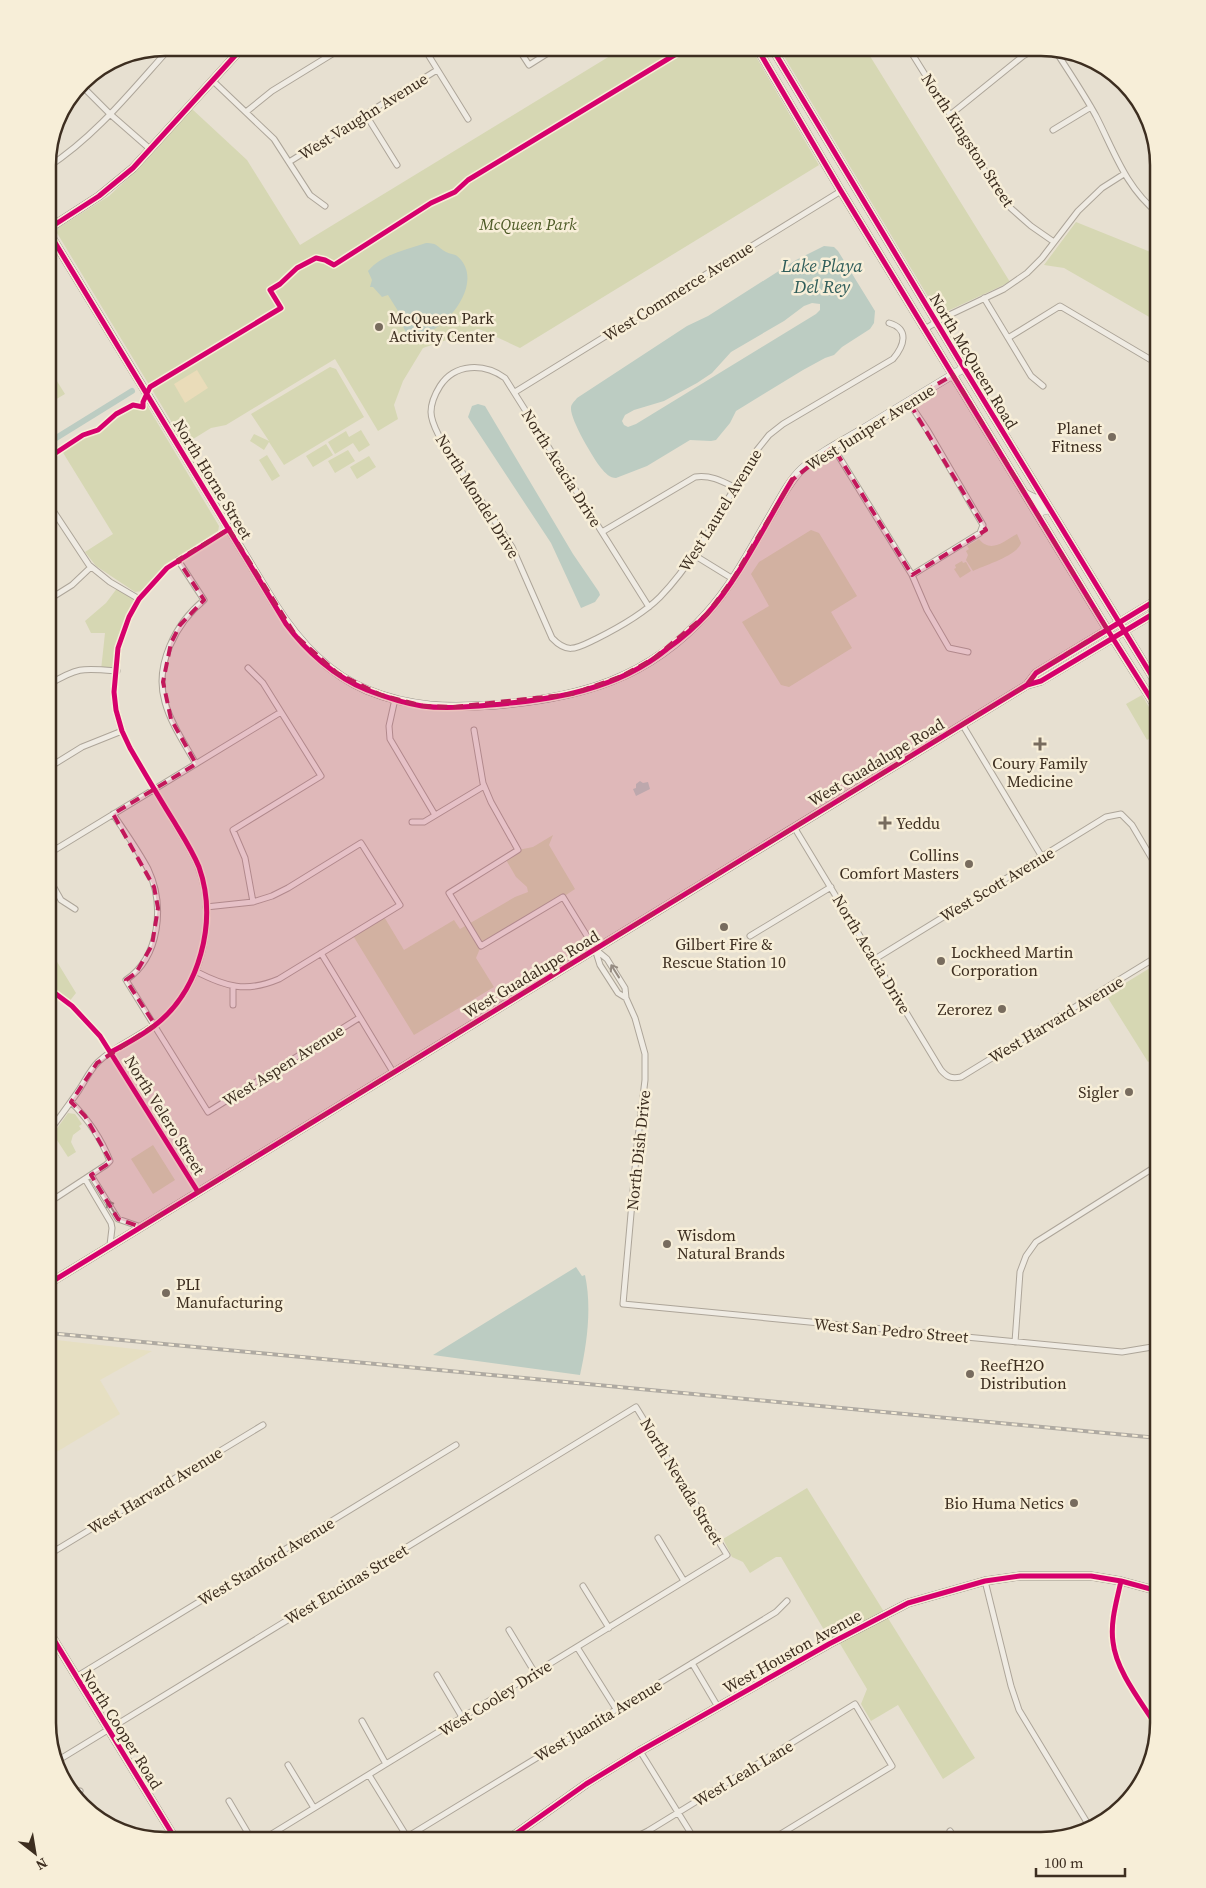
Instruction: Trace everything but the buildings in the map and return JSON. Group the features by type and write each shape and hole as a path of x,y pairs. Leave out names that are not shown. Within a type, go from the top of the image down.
{"main road":[{"path":"56,225 83,208 133,168 234,56"},
{"name":"North McQueen Road","path":"762,56 841,192 1150,697"},
{"name":"North McQueen Road","path":"777,56 1150,673"},
{"path":"812,143 824,136"},
{"name":"North Horne Street","path":"56,243 286,624 304,645 337,673 365,690 395,700"},
{"name":"West Juniper Avenue","path":"395,700 437,707 550,699 599,686 630,672 666,651 707,614 733,579 792,480 810,462 964,368"},
{"path":"1024,493 1034,498 1042,511 1050,509"},
{"name":"West Guadalupe Road","path":"1027,685 1036,673 1150,604"},
{"name":"West Guadalupe Road","path":"56,1280 962,724 1027,685 1041,681 1150,616"},
{"name":"West Houston Avenue","path":"518,1832 586,1784 640,1751 891,1610 908,1603 985,1581 1020,1576 1091,1576 1150,1589"},
{"name":"North Cooper Road","path":"56,1643 171,1832"}],"street":[{"path":"56,161 76,147 110,114 163,56"},
{"path":"246,112 272,91 329,56"},
{"path":"429,56 468,119"},
{"path":"523,56 529,65 543,56"},
{"name":"North Kingston Street","path":"913,56 1006,203 1031,226 1054,242"},
{"path":"950,115 1023,56"},
{"path":"1060,58 1091,108 1124,174 1150,206"},
{"name":"West Vaughn Avenue","path":"289,162 437,70"},
{"path":"212,80 274,138 310,195 325,206"},
{"path":"86,90 150,149"},
{"path":"1053,130 1091,108"},
{"path":"366,115 397,165"},
{"path":"925,329 1004,289 1028,273 1078,211 1102,188 1124,174"},
{"name":"West Commerce Avenue","path":"515,392 841,192"},
{"path":"984,298 1031,376 1042,386"},
{"path":"1008,338 1060,306 1150,359"},
{"name":"West Laurel Avenue","path":"560,646 566,649 579,647 610,632 649,607 677,578 694,556 734,487 757,450 769,435 783,424 893,359 900,351 903,340 902,331 898,326 889,323"},
{"name":"North Acacia Drive","path":"452,374 461,369 472,367 495,371 505,378 649,607"},
{"name":"North Mondel Drive","path":"452,374 443,381 432,403 431,413 434,426 442,442 512,547 552,638 560,646"},
{"path":"908,401 928,431 983,526 980,533 912,575"},
{"path":"833,447 912,575 926,610 948,648 968,652"},
{"path":"602,532 681,483 695,477 706,475 734,487"},
{"path":"56,518 91,566 110,582 139,600"},
{"path":"56,1122 97,1063 111,1052 155,1025 172,1008 185,990 195,971 202,950 206,930 206,907 198,867 189,848 130,748 122,731 116,710 114,692 118,648 122,633 139,600 167,568 229,530"},
{"path":"694,556 733,579"},
{"path":"178,560 204,600 192,610 180,625 171,642 164,665 162,682 164,700 171,719 196,764"},
{"path":"56,595 72,585 91,566"},
{"path":"248,668 263,683 321,776 233,830 245,858 253,902"},
{"path":"56,681 73,671 92,669 116,671"},
{"path":"395,700 389,726 390,739 435,815"},
{"path":"56,849 281,712"},
{"path":"962,724 1042,857"},
{"path":"474,730 484,786 518,850 449,893 480,946 563,898 595,949"},
{"path":"56,763 82,747 122,731"},
{"path":"412,822 424,822 484,786"},
{"path":"114,814 148,870 154,886 158,908 156,932 145,961 136,973 126,980 155,1025"},
{"name":"West Scott Avenue","path":"875,959 1106,818 1121,814 1132,825 1150,855"},
{"name":"North Acacia Drive","path":"794,827 941,1070 952,1079"},
{"path":"195,971 233,986 250,988 265,984 279,979 400,905 360,843 272,896 253,902 206,907"},
{"path":"750,936 831,887"},
{"path":"56,892 61,900 75,909"},
{"name":"North Dish Drive","path":"595,949 600,965 618,993 626,998"},
{"name":"North Dish Drive","path":"595,949 607,959 625,988 626,998 635,1018 645,1054 645,1080 636,1146 622,1304"},
{"path":"321,953 393,1072"},
{"name":"West Harvard Avenue","path":"952,1079 961,1076 1150,961"},
{"path":"233,986 233,1005"},
{"name":"North Velero Street","path":"56,995 86,1019 111,1052 198,1192"},
{"name":"West Aspen Avenue","path":"155,1025 208,1112 360,1018"},
{"path":"56,1198 106,1165 110,1160 86,1117 71,1102"},
{"path":"1015,1342 1020,1272 1026,1256 1036,1242 1150,1170"},
{"path":"91,1175 118,1219 141,1227"},
{"path":"85,1179 111,1223 110,1245"},
{"name":"West San Pedro Street","path":"622,1304 1122,1352 1150,1347"},
{"name":"North Nevada Street","path":"636,1407 727,1555"},
{"name":"West Encinas Street","path":"63,1758 636,1407"},
{"name":"West Harvard Avenue","path":"56,1551 262,1425"},
{"name":"West Stanford Avenue","path":"76,1677 456,1445"},
{"path":"658,1538 684,1581"},
{"name":"West Cooley Drive","path":"275,1832 727,1555"},
{"path":"985,1581 1011,1686 1019,1710 1087,1821"},
{"path":"1120,1581 1112,1641 1116,1658 1150,1716"},
{"path":"583,1586 608,1628"},
{"name":"West Juanita Avenue","path":"418,1832 776,1612 787,1602"},
{"path":"509,1630 534,1673"},
{"path":"577,1647 616,1709"},
{"path":"692,1663 718,1707"},
{"path":"437,1675 462,1718"},
{"name":"West Leah Lane","path":"644,1832 856,1704 892,1766 784,1832"},
{"path":"362,1721 386,1764"},
{"path":"640,1751 690,1832"},
{"path":"288,1764 314,1808"},
{"path":"369,1775 404,1832"},
{"path":"229,1801 247,1832"}],"highlighted area":[{"path":"953,375 1107,629 1036,673 1027,685 141,1227 118,1219 91,1175 111,1162 85,1116 71,1102 97,1063 155,1025 126,980 136,973 152,945 158,908 154,887 113,814 196,764 171,719 163,682 171,643 180,625 204,600 178,560 229,529 296,636 337,673 381,695 423,706 453,707 572,694 622,676 653,659 707,614 733,579 792,480 833,447 912,575 986,530 908,401"}],"shaded area":[{"path":"56,1340 152,1351 100,1380 120,1414 56,1452"}],"green space":[{"name":"McQueen Park","path":"610,56 756,56 819,165 520,348 479,329 423,348 403,381 394,405 398,419 378,431 335,359 226,425 211,428 185,444 57,233 58,228 109,196 138,169 192,109 247,160 300,245"},
{"path":"784,56 870,56 1010,282 939,315"},
{"path":"1076,222 1150,252 1150,317 1064,268 1044,265"},
{"path":"330,367 336,369 364,417 284,465 269,442 264,450 250,441 254,434 269,441 251,414"},
{"path":"56,380 65,394 56,399"},
{"path":"145,402 219,526 218,532 171,562 142,591 135,592 96,566 85,552 113,534 62,451"},
{"path":"361,430 370,445 359,452 353,443 335,454 328,442 346,431 349,437"},
{"path":"326,444 333,455 313,467 306,456"},
{"path":"348,450 355,461 335,473 328,461"},
{"path":"267,455 280,476 272,481 259,460"},
{"path":"369,456 376,467 357,479 350,467"},
{"path":"811,530 819,533 857,596 831,612 852,648 789,687 781,685 742,622 769,606 751,574 759,562"},
{"path":"1017,534 1021,543 1014,552 973,571 966,560 968,555 966,551 969,549 967,546 979,539 988,546 998,545"},
{"path":"962,561 963,563 966,562 971,571 960,578 954,569 956,568 955,565"},
{"path":"118,587 139,599 118,648 117,671 101,670 105,633 91,633 85,621 106,603"},
{"path":"1142,695 1150,709 1150,738 1147,740 1126,704"},
{"path":"553,835 549,845 575,889 481,946 476,958 494,987 414,1035 352,934 383,915 404,950 454,920 460,929 515,897 528,892 527,887 516,877 505,858 518,850 533,847"},
{"path":"56,960 76,993 68,1003 56,994"},
{"path":"1150,968 1150,1061 1148,1062 1106,995"},
{"path":"68,1113 75,1114 82,1124 79,1126 81,1129 73,1135 71,1142 76,1152 68,1157 56,1139 56,1130"},
{"path":"153,1145 175,1180 153,1194 131,1159"},
{"path":"807,1488 975,1758 943,1779 898,1705 871,1721 861,1704 867,1689 836,1637 830,1640 781,1557 776,1557 750,1573 743,1562 732,1557 723,1539"}],"sand":[{"path":"197,370 208,388 185,403 174,384"}],"water":[{"path":"426,243 435,245 457,256 466,267 467,281 464,295 456,309 445,321 433,330 420,336 408,336 400,321 398,311 388,295 382,297 373,287 370,287 372,280 368,271 380,260"},
{"name":"Lake Playa Del Rey","path":"824,246 834,247 875,311 874,323 870,329 842,347 834,355 803,370 736,411 730,423 716,440 690,440 647,466 616,478 606,473 593,456 574,421 571,407 577,398 687,326 708,316 796,260","holes":["812,303 820,304 820,310 816,314 636,424 628,427 624,425 622,421 625,415 634,410 664,401 697,383 712,373 731,352 784,321 804,306"]},
{"path":"478,404 485,406 573,554 599,592 600,595 595,602 581,608 551,543 468,417 472,406"},
{"path":"640,781 643,783 648,782 650,789 636,796 633,789 636,788 636,784"},
{"path":"576,1267 582,1276 585,1275 588,1300 587,1338 580,1375 433,1355"}],"waterway":[{"path":"56,438 132,391"}],"railway":[{"path":"56,1334 1150,1437"}],"cycle path":[{"path":"56,224 99,196 133,168 235,56"},
{"path":"56,453 83,435 98,430 116,414 133,405 143,407 143,402 150,387 281,308 270,290 280,284 297,268 316,258 334,265 431,203 455,192 468,180 673,56"},
{"path":"762,56 841,191 1150,697"},
{"path":"777,56 1150,673"},
{"path":"56,244 286,624 303,644 333,671 355,685 387,697 415,705 439,707 464,707 537,700 560,696 605,683 648,663 693,628 719,599 742,567 792,480"},
{"path":"111,1052 139,1037 154,1026 170,1011 183,994 201,954 206,910 204,888 199,867 122,731 116,710 114,692 118,648 129,617 139,599 167,568 229,529"},
{"path":"1027,685 1036,673 1150,604"},
{"path":"56,1279 1027,685 1041,681 1150,616"},
{"path":"56,994 72,1006 100,1036 198,1192"},
{"path":"518,1832 586,1784 640,1751 829,1644 908,1603 985,1581 1020,1576 1091,1576 1150,1589"},
{"path":"1121,1581 1112,1627 1115,1653 1130,1686 1150,1716"},
{"path":"56,1643 171,1832"}],"place":[{"name":"McQueen Park Activity Center","path":"379,327"},
{"name":"Planet Fitness","path":"1112,437"},
{"name":"Coury Family Medicine","path":"1040,744"},
{"name":"Yeddu","path":"885,823"},
{"name":"Collins Comfort Masters","path":"969,864"},
{"name":"Gilbert Fire & Rescue Station 10","path":"724,927"},
{"name":"Lockheed Martin Corporation","path":"941,961"},
{"name":"Zerorez","path":"1002,1009"},
{"name":"Sigler","path":"1129,1092"},
{"name":"Wisdom Natural Brands","path":"667,1244"},
{"name":"PLI Manufacturing","path":"166,1293"},
{"name":"ReefH2O Distribution","path":"970,1374"},
{"name":"Bio Huma Netics","path":"1074,1503"}]}
